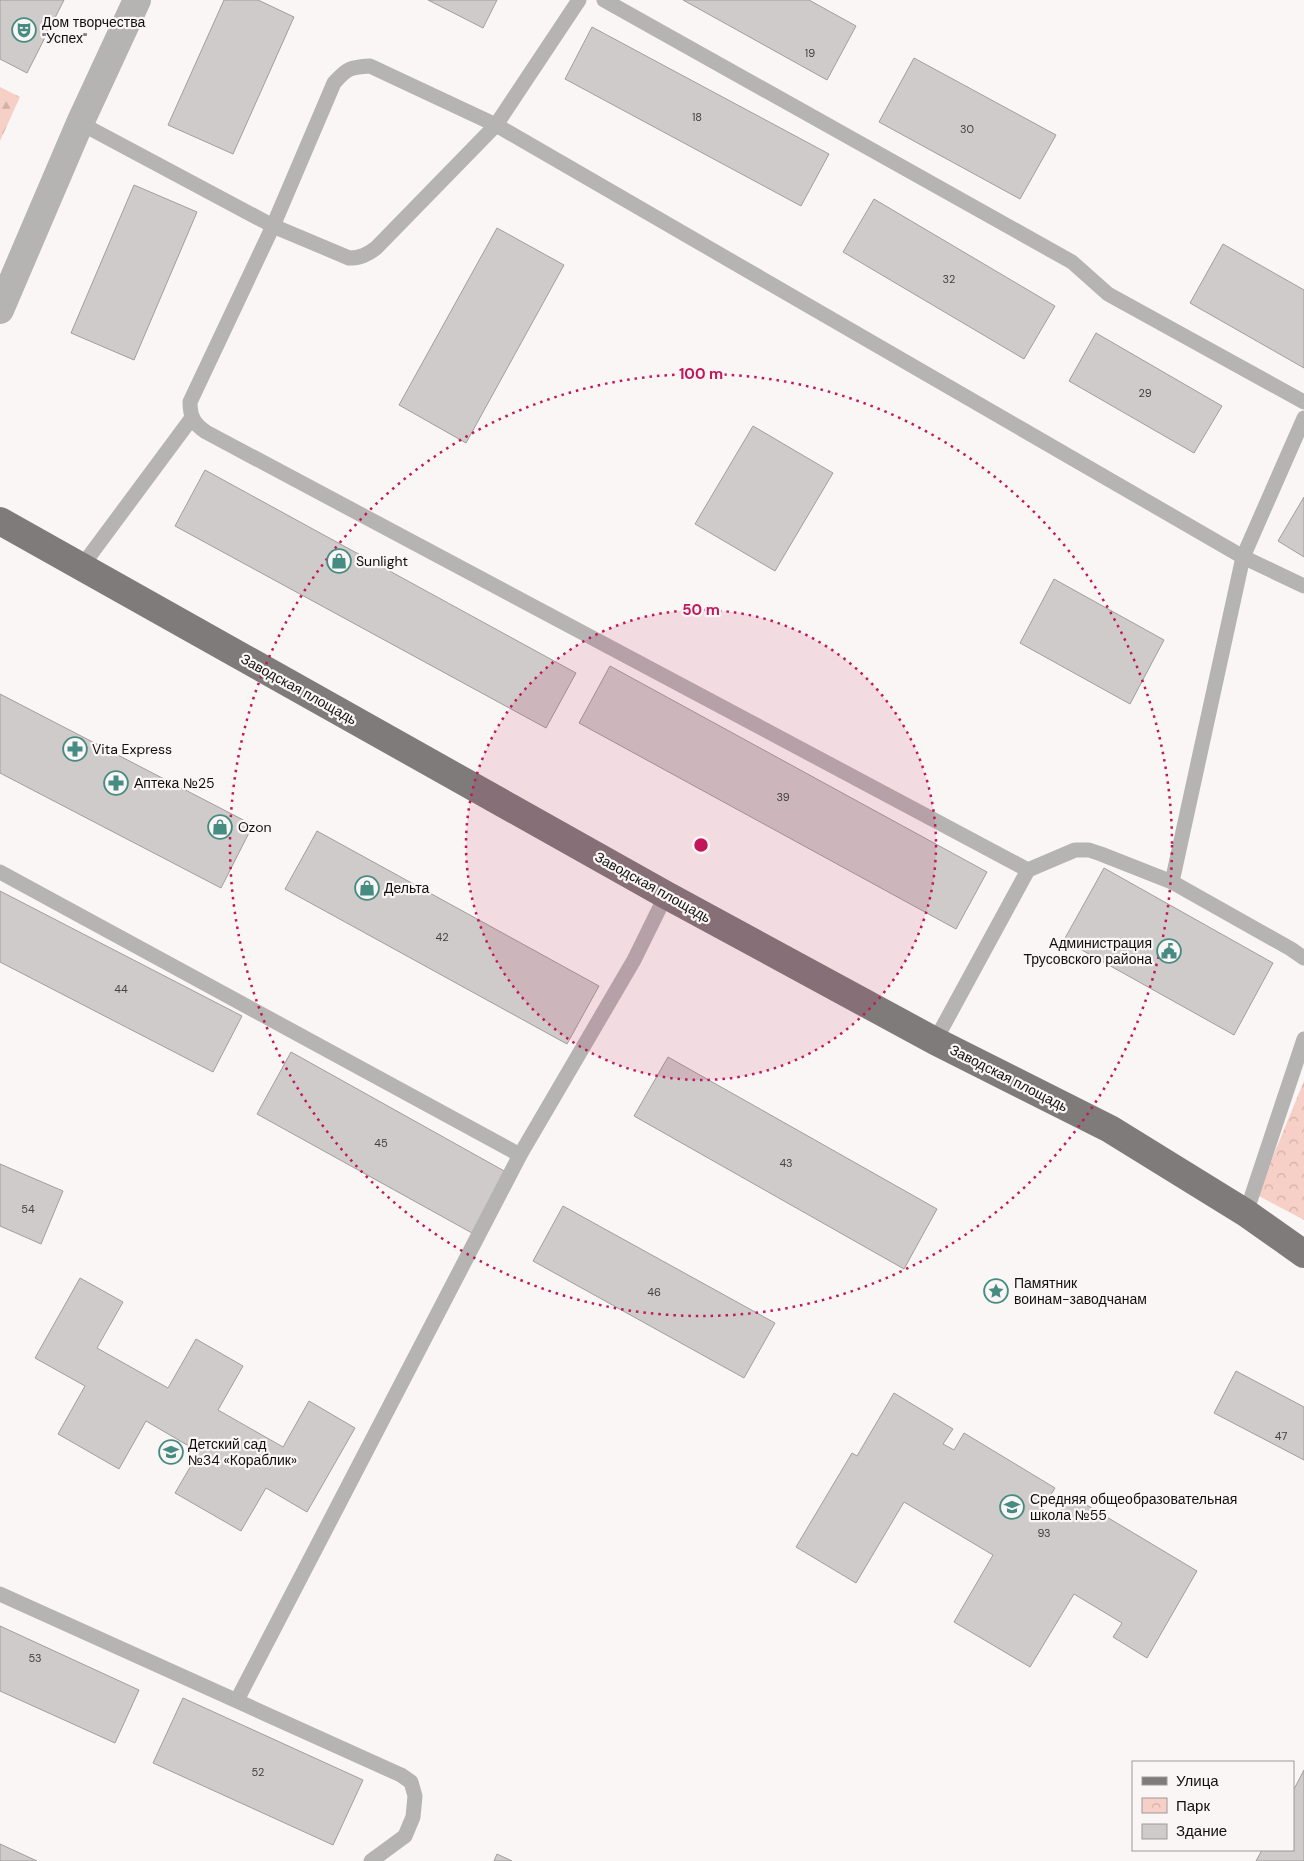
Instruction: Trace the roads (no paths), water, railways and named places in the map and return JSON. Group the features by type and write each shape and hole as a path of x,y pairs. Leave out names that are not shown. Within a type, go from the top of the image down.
{"main road":[{"name":"Заводская площадь","path":"0,520 666,895 934,1041 1110,1129 1246,1213 1304,1254"}],"street":[{"path":"0,310 80,123 137,0"}],"lane":[{"path":"80,123 272,226 349,258 357,258 368,254 496,126 579,0"},
{"path":"604,0 1072,262 1108,294 1304,402"},
{"path":"82,566 191,419 190,402 272,226 334,82 343,72 352,67 370,66 384,71 496,126 1243,557 1304,586"},
{"path":"1172,882 1243,557 1304,418"},
{"path":"191,419 199,427 215,437 1028,870"},
{"path":"934,1041 1028,870 1075,850 1089,850 1172,882 1304,958"},
{"path":"0,872 520,1156"},
{"path":"237,1700 520,1156 634,960 666,895"},
{"path":"1246,1213 1304,1039"},
{"path":"0,1594 401,1775 411,1782 415,1796 413,1817 405,1836 371,1861"}],"place":[{"name":"Дом творчества \"Успех\"","path":"24,30"},
{"name":"Sunlight","path":"339,561"},
{"name":"Vita Express","path":"75,749"},
{"name":"Аптека №25","path":"116,783"},
{"name":"Ozon","path":"220,827"},
{"name":"Дельта","path":"367,888"},
{"name":"Администрация Трусовского района","path":"1169,951"},
{"name":"Памятник воинам-заводчанам","path":"996,1291"},
{"name":"Детский сад №34 «Кораблик»","path":"171,1452"},
{"name":"Средняя общеобразовательная школа №55","path":"1012,1507"}]}
